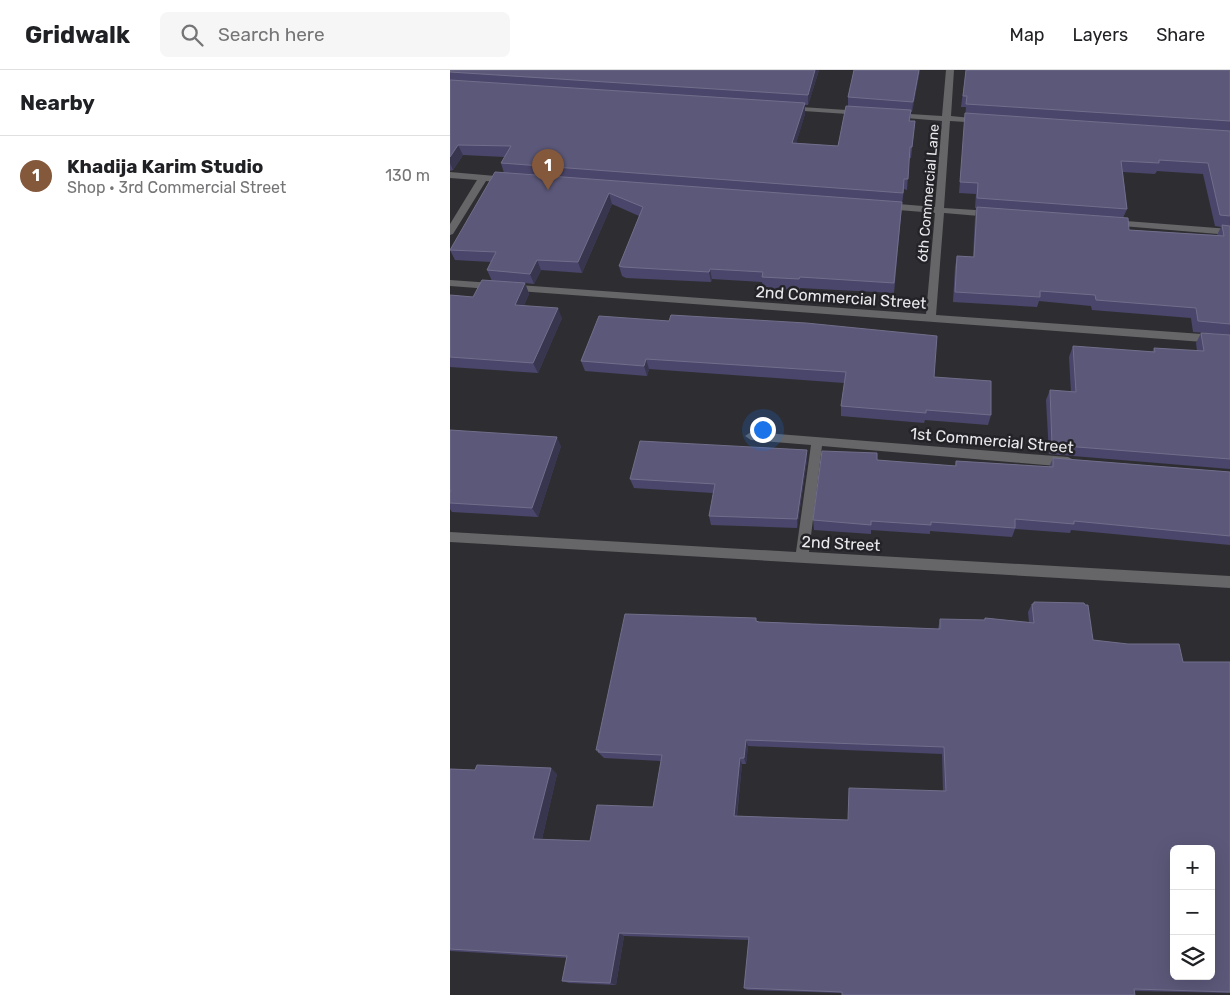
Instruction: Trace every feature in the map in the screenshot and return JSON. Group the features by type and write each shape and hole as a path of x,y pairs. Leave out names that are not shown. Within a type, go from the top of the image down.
{"street":[{"name":"6th Commercial Lane","path":"931,319 948,119 950,70"},
{"path":"779,108 868,113"},
{"path":"888,115 987,121"},
{"path":"450,175 513,180"},
{"path":"450,232 483,178"},
{"path":"881,206 998,214"},
{"path":"1104,222 1230,232"},
{"name":"2nd Commercial Street","path":"450,283 1230,340"},
{"name":"1st Commercial Street","path":"751,436 1082,463"},
{"path":"802,558 817,441"},
{"name":"2nd Street","path":"450,537 1230,582"}],"building":[{"path":"450,70 815,70 808,95 450,72"},
{"path":"854,70 919,70 913,102 848,97"},
{"path":"966,70 1230,70 1230,121 966,104 967,96 963,96"},
{"path":"450,80 805,103 792,143 838,146 846,106 911,110 909,121 915,121 912,147 910,147 908,179 904,179 903,193 501,163 511,146 458,145 450,157"},
{"path":"965,113 1230,131 1230,216 1220,215 1208,163 1159,160 1159,163 1121,161 1127,209 977,198 978,183 960,182"},
{"path":"495,172 902,202 894,283 800,277 799,279 762,277 763,272 710,269 709,272 619,266 643,207 609,193 578,262 537,260 530,274 487,270 496,252 450,250"},
{"path":"977,207 1128,218 1129,230 1224,236 1222,225 1230,226 1230,324 1198,321 1196,308 1096,300 1095,295 1040,291 1040,297 955,292 957,256 974,257"},
{"path":"482,280 525,283 515,305 558,308 533,363 450,357 450,295 473,297"},
{"path":"671,315 806,323 937,336 934,377 991,381 991,415 926,410 926,413 841,406 846,372 646,359 644,366 581,361 599,316 669,321"},
{"path":"1201,333 1230,335 1230,459 1052,445 1050,390 1076,392 1073,346 1155,352 1154,348 1204,351"},
{"path":"450,430 557,437 532,508 450,503"},
{"path":"640,441 807,450 797,519 709,516 715,484 630,479"},
{"path":"822,451 877,453 877,460 956,466 956,461 1053,467 1053,458 1230,472 1230,536 1074,521 1074,524 1015,519 1015,528 931,522 931,525 871,521 871,525 813,520"},
{"path":"1034,602 1084,603 1088,605 1093,640 1128,644 1179,644 1183,662 1230,662 1230,992 1134,989 1135,995 842,995 842,992 744,988 749,937 619,933 610,983 562,981 567,956 450,949 450,769 475,770 477,765 551,768 533,839 590,841 597,805 653,807 662,755 598,752 599,750 596,750 625,614 756,618 756,621 759,622 940,629 940,619 985,620 985,618 1034,623 1032,604","holes":["746,740 944,747 946,791 849,788 848,820 734,816 740,758 744,758"]}],"place":[{"name":"Khadija Karim Studio","path":"548,190"}]}
